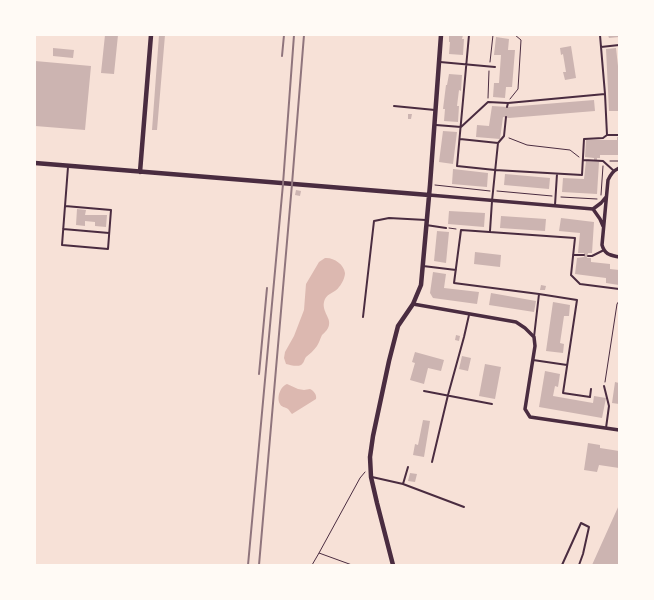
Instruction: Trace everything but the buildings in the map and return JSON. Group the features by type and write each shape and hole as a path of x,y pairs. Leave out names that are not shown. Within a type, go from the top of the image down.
{"street":[{"path":"140,172 151,35"},
{"path":"393,565 376,504 371,477 370,457 389,361 398,326 413,304 421,285 441,35"},
{"path":"35,163 593,209 606,197"},
{"path":"619,168 610,175 608,180 602,245 604,250 610,255 619,257"},
{"path":"593,209 604,228"},
{"path":"413,304 516,322 526,328 534,337 535,346 525,409 530,417 619,430"}],"lane":[{"path":"470,35 457,166 495,170 582,175 584,139 603,138 607,135 619,135"},
{"path":"600,35 607,135"},
{"path":"601,47 619,45"},
{"path":"439,62 495,67"},
{"path":"434,124 461,127 488,102 507,103 605,94"},
{"path":"394,106 436,110"},
{"path":"490,232 498,143 504,136 506,117"},
{"path":"460,139 498,143"},
{"path":"583,160 604,161 614,171"},
{"path":"65,206 111,210 108,249 62,245 68,166"},
{"path":"555,206 557,174"},
{"path":"363,317 374,220 389,218 426,223 446,228"},
{"path":"63,229 110,233"},
{"path":"591,389 590,397 563,393 577,300 454,283 461,230 575,238 572,275 580,284 619,289"},
{"path":"588,256 592,256 604,250"},
{"path":"573,255 584,256"},
{"path":"422,266 456,270"},
{"path":"534,337 539,294"},
{"path":"432,462 469,313"},
{"path":"533,360 567,365"},
{"path":"604,386 609,406 606,428"},
{"path":"424,391 492,404"},
{"path":"403,484 408,467"},
{"path":"371,477 403,484 464,506"},
{"path":"562,565 581,524 589,527 583,554 578,565"}],"path":[{"path":"488,102 489,67 493,35"},
{"path":"507,103 518,89 520,40 515,35"},
{"path":"504,136 527,145 570,150 583,160"},
{"path":"446,228 461,230"},
{"path":"604,386 617,304 619,301"},
{"path":"312,565 360,478 370,465"},
{"path":"319,553 352,565"}],"shaded area":[{"path":"325,258 338,262 343,267 345,273 340,286 325,299 324,307 329,319 329,327 322,335 317,346 306,357 302,364 296,366 286,364 284,358 285,352 294,336 304,310 306,284 319,262"},
{"path":"287,384 298,389 310,389 315,393 316,399 292,414 288,409 281,406 279,401 280,392"}],"railway":[{"path":"282,56 284,35"},
{"path":"248,565 283,184 294,35"},
{"path":"259,565 304,35"},
{"path":"259,374 267,288"}]}
